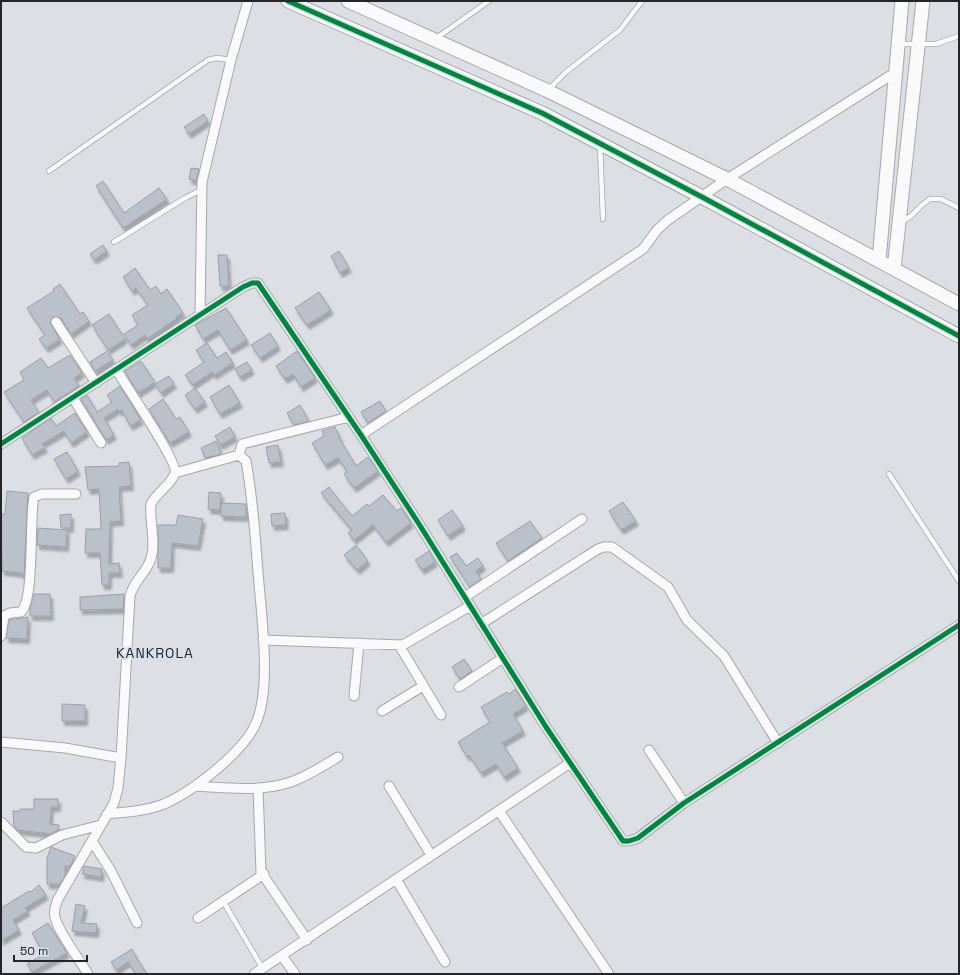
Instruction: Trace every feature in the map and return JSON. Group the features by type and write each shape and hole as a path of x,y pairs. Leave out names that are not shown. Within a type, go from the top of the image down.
{"street":[{"path":"200,315 201,190 231,60 248,1"},
{"path":"288,1 542,113 702,197 959,336"},
{"path":"348,1 435,38 548,90 727,179 959,304"},
{"path":"879,260 893,117 902,1"},
{"path":"894,269 924,1"},
{"path":"361,435 643,249 657,230 727,179 896,72"},
{"path":"893,117 910,121"},
{"path":"1,444 243,287 252,283 258,284 361,435 570,764 623,841 638,838 684,803 959,625"},
{"path":"56,322 96,383"},
{"path":"116,370 164,445 175,465 175,473"},
{"path":"73,398 101,443"},
{"path":"239,455 242,444 349,417"},
{"path":"85,973 55,918 54,911 58,899 107,814 118,788 130,596 132,588 150,561 152,552 151,504 175,473 239,455 244,457 247,467 263,640 262,700 256,723 243,745 181,796 151,808 107,814"},
{"path":"1,636 4,616 10,613 21,612 25,606 30,568 34,497 42,494 76,494"},
{"path":"464,597 582,519"},
{"path":"481,624 598,549 612,547 668,587 687,620 724,656 778,743"},
{"path":"263,640 399,645 414,639 470,606"},
{"path":"354,696 359,643"},
{"path":"399,645 441,715"},
{"path":"459,687 503,658"},
{"path":"382,711 423,686"},
{"path":"1,742 64,748 121,758"},
{"path":"649,750 684,803"},
{"path":"195,786 258,788 279,786 292,782 313,772 338,757"},
{"path":"254,974 570,764"},
{"path":"389,786 431,855"},
{"path":"258,788 261,872 264,874 263,877 307,940"},
{"path":"499,811 609,974"},
{"path":"1,822 26,847 31,849 62,835 101,825"},
{"path":"92,841 111,871 137,923"},
{"path":"198,918 264,874"},
{"path":"396,879 445,962"},
{"path":"282,956 295,974"}],"lane":[{"path":"435,38 489,1"},
{"path":"548,90 566,72 620,30 642,1"},
{"path":"899,44 936,44 959,36"},
{"path":"49,171 208,60 217,58 231,60"},
{"path":"600,144 603,220"},
{"path":"114,242 201,190"},
{"path":"900,224 930,199 941,200 959,208"},
{"path":"888,474 959,581"},
{"path":"223,901 263,969"}],"building":[{"path":"204,114 208,121 189,134 184,127"},
{"path":"191,168 199,169 196,181 189,179"},
{"path":"103,181 124,213 159,188 167,199 123,228 96,186"},
{"path":"103,245 107,251 94,260 90,254"},
{"path":"339,251 349,268 340,273 331,256"},
{"path":"218,255 227,255 229,286 220,286"},
{"path":"135,268 150,290 156,286 161,294 167,289 183,313 147,339 145,335 131,345 124,334 138,325 132,315 148,305 136,288 132,291 123,277"},
{"path":"60,284 80,314 83,312 89,321 71,334 61,318 53,317 50,323 60,339 46,348 39,339 45,335 27,308 54,291 53,289"},
{"path":"319,292 331,310 307,325 295,308"},
{"path":"226,308 247,340 230,350 218,330 203,339 195,325"},
{"path":"109,314 125,339 108,350 92,325"},
{"path":"270,333 278,346 260,358 251,345"},
{"path":"207,343 217,358 226,352 233,363 214,375 212,372 193,385 185,375 204,362 196,350"},
{"path":"107,351 113,360 95,371 90,362"},
{"path":"297,351 315,378 301,387 293,374 285,379 276,366"},
{"path":"70,355 82,373 74,378 79,386 54,402 47,390 31,400 39,412 24,422 4,392 24,380 20,372 41,358 48,368"},
{"path":"141,361 155,382 138,393 125,371"},
{"path":"247,362 252,370 240,377 235,369"},
{"path":"169,376 174,384 161,393 155,384"},
{"path":"229,385 240,403 220,414 210,397"},
{"path":"120,386 141,420 130,426 122,410 119,412 118,409 104,418 114,435 106,440 81,399 87,395 97,412 112,402 107,395"},
{"path":"195,388 205,402 195,409 185,395"},
{"path":"163,399 176,419 180,417 189,432 170,443 149,409"},
{"path":"380,401 386,411 368,423 361,412"},
{"path":"300,405 309,421 294,425 287,413"},
{"path":"75,413 87,432 71,443 64,431 42,444 45,448 32,455 22,438 51,418 56,426"},
{"path":"230,427 235,437 220,445 215,436"},
{"path":"335,427 339,438 356,466 368,457 378,471 354,488 344,474 347,471 338,458 325,465 312,443 324,436 322,431"},
{"path":"216,441 221,454 205,458 201,448"},
{"path":"278,445 281,462 269,463 266,447"},
{"path":"67,452 78,471 66,479 54,459"},
{"path":"129,462 131,486 119,487 121,521 110,522 109,564 119,563 120,573 109,573 109,585 102,585 100,553 85,553 86,529 101,529 99,489 88,490 85,467 119,466 119,463"},
{"path":"329,487 352,516 367,504 369,506 383,495 397,511 401,508 411,523 386,542 373,525 354,540 348,533 352,530 321,493"},
{"path":"7,491 28,493 24,575 21,575 21,573 2,571 1,514 5,514"},
{"path":"209,492 221,493 220,510 208,509"},
{"path":"623,502 636,521 621,530 609,511"},
{"path":"221,503 246,504 246,517 221,516"},
{"path":"452,510 463,526 448,536 438,520"},
{"path":"285,513 286,525 272,526 271,514"},
{"path":"71,514 71,528 61,528 60,515"},
{"path":"178,515 203,519 198,546 172,543 171,568 158,568 158,525 176,525"},
{"path":"530,521 542,538 508,561 496,543"},
{"path":"38,528 67,530 66,547 37,545"},
{"path":"356,545 368,561 357,570 344,555"},
{"path":"429,551 435,562 422,570 415,560"},
{"path":"457,553 466,566 478,558 483,566 476,571 481,579 470,587 450,557"},
{"path":"34,594 50,594 51,616 30,616 30,608"},
{"path":"124,594 123,609 80,610 80,597"},
{"path":"28,617 27,639 6,638 9,620"},
{"path":"464,659 472,671 460,679 452,667"},
{"path":"515,689 526,706 513,714 523,731 502,743 518,768 504,777 496,764 481,773 469,755 467,757 458,742 490,722 481,707 507,692 509,694"},
{"path":"62,704 85,705 85,721 62,721"},
{"path":"34,799 58,799 58,807 51,807 50,824 59,825 58,830 51,834 17,830 14,826 13,811 20,811 20,809 34,809"},
{"path":"51,847 75,856 69,867 65,866 65,876 60,884 47,884 47,858"},
{"path":"84,866 102,869 101,877 82,874"},
{"path":"39,885 46,895 25,908 28,911 13,920 19,930 1,941 1,908 29,891 31,892"},
{"path":"76,904 85,906 81,923 97,924 96,933 72,931"},
{"path":"48,923 67,953 32,972 27,964 44,954 32,933"},
{"path":"132,949 147,974 136,974 128,962 116,970 111,962"}],"cycle path":[{"path":"288,1 542,113 702,197 959,336"},
{"path":"1,444 243,287 252,283 258,283 361,435 419,524 546,727 623,841 638,838 684,803 959,625"}],"district":[{"name":"KANKROLA","path":"155,653"}]}
